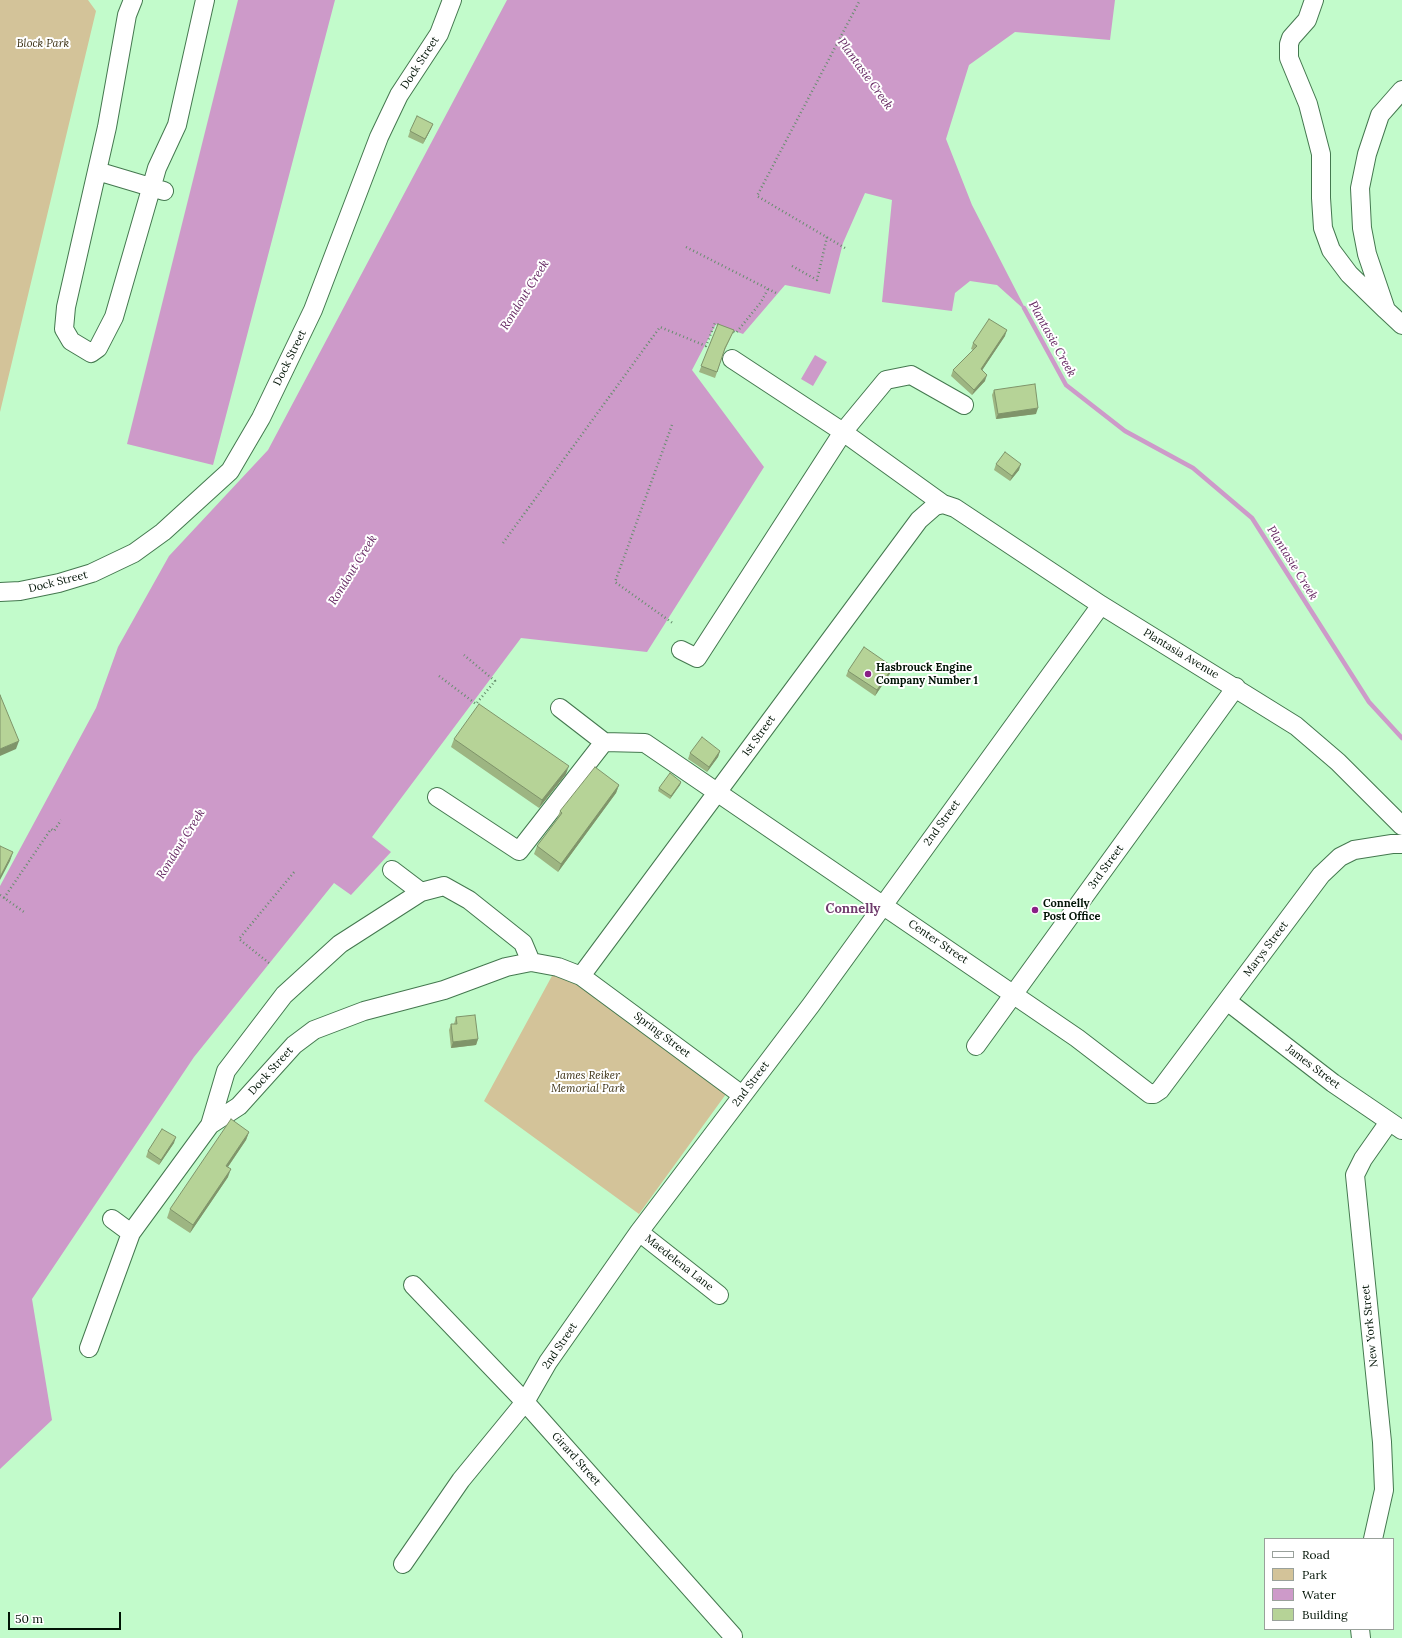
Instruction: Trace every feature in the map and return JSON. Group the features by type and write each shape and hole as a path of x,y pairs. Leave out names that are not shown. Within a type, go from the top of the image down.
{"street":[{"path":"133,0 127,15 107,127 66,307 64,330 71,341 91,353 98,348 114,317 158,189 157,168 177,126 205,0"},
{"name":"Dock Street","path":"0,592 20,591 72,579 92,573 134,553 163,532 230,471 261,418 313,310 379,137 399,95 439,34 452,0"},
{"path":"1314,0 1307,20 1291,38 1288,44 1289,58 1308,104 1321,154 1323,228 1331,250 1349,274 1402,325"},
{"path":"1386,310 1367,254 1362,228 1360,188 1367,154 1380,115 1402,90"},
{"path":"97,171 158,189"},
{"name":"Plantasia Avenue","path":"732,359 843,432 943,504 955,508 1101,605 1296,726 1338,762 1402,826"},
{"path":"682,650 697,658 843,432 886,380 911,375 964,405"},
{"name":"1st Street","path":"581,976 719,793 919,520 934,506 943,504"},
{"name":"2nd Street","path":"403,1564 461,1480 525,1402 548,1362 640,1232 811,1004 1101,605"},
{"name":"3rd Street","path":"976,1046 1236,688"},
{"path":"437,797 519,851 604,742 560,708"},
{"name":"Center Street","path":"604,742 645,743 1014,994 1077,1038 1150,1094 1154,1094"},
{"name":"Marys Street","path":"1154,1094 1160,1090 1321,876 1340,857 1354,850 1392,844 1402,844"},
{"path":"392,870 421,892"},
{"path":"210,1125 226,1071 284,995 340,944 421,892 444,886 469,900 523,943 531,962"},
{"name":"Dock Street","path":"89,1348 131,1233 210,1125 239,1106 294,1045 314,1030 364,1011 444,990 506,967 531,962 558,967 581,976"},
{"name":"Spring Street","path":"581,976 742,1095"},
{"name":"James Street","path":"1227,1001 1395,1126"},
{"name":"New York Street","path":"1373,1538 1384,1490 1382,1442 1355,1175 1363,1159 1395,1126"},
{"path":"112,1219 131,1233"},
{"name":"Maedelena Lane","path":"640,1232 719,1294"},
{"name":"Girard Street","path":"413,1285 525,1402 733,1636"}],"path":[{"path":"845,248 757,196 860,0"},
{"path":"792,266 817,280 827,237"},
{"path":"686,247 778,294"},
{"path":"729,330 736,333 761,302 768,289"},
{"path":"503,543 660,327 706,346 714,323 722,326"},
{"path":"672,425 615,582 674,624"},
{"path":"439,676 476,704 495,681 464,655"},
{"path":"4,898 51,829 54,831 62,820"},
{"path":"269,964 240,940 295,871"},
{"path":"0,895 24,912"}],"green space":[{"name":"Block Park","path":"0,0 88,0 96,11 0,412"},
{"name":"James Reiker Memorial Park","path":"553,974 583,983 726,1094 639,1214 484,1101"}],"water":[{"path":"238,0 335,0 213,465 127,444"},
{"name":"Rondout Creek","path":"507,0 1115,0 1110,40 1015,32 969,65 946,139 972,205 1027,312 997,285 970,281 955,293 952,311 882,302 892,200 865,193 843,243 830,294 785,285 743,334 716,324 692,370 764,467 647,652 521,638 372,837 391,852 351,895 334,883 194,1057 32,1299 52,1420 0,1469 0,886 96,708 118,647 169,556 268,450"},
{"path":"815,355 827,362 813,386 801,379"}],"building":[{"path":"417,116 433,124 425,139 410,131"},
{"path":"989,319 1007,330 981,369 987,375 974,390 953,370 977,346 973,343"},
{"path":"718,324 734,330 725,348 717,372 701,366"},
{"path":"1035,384 1038,408 998,414 994,390"},
{"path":"1005,452 1021,464 1012,476 996,464"},
{"name":"Hasbrouck Engine Company Number 1","path":"864,647 893,667 877,690 848,671"},
{"path":"0,695 19,741 0,749"},
{"path":"479,704 569,766 542,800 454,739"},
{"path":"702,737 720,751 709,767 690,753"},
{"path":"595,767 619,785 561,864 537,846 562,813 560,811"},
{"path":"670,773 681,782 671,796 659,788"},
{"path":"0,846 13,852 0,877"},
{"path":"475,1015 478,1039 453,1042 451,1024 457,1024 456,1017"},
{"path":"231,1119 249,1132 226,1166 231,1169 193,1225 170,1209"},
{"path":"162,1129 176,1137 161,1160 148,1151"}],"waterway":[{"name":"Plantasie Creek","path":"1024,308 1066,385 1125,431 1193,468 1252,518 1369,702 1402,738"}],"place":[{"name":"Hasbrouck Engine Company Number 1","path":"868,674"},
{"name":"Connelly Post Office","path":"1035,910"}],"district":[{"name":"Connelly","path":"853,909"}]}
